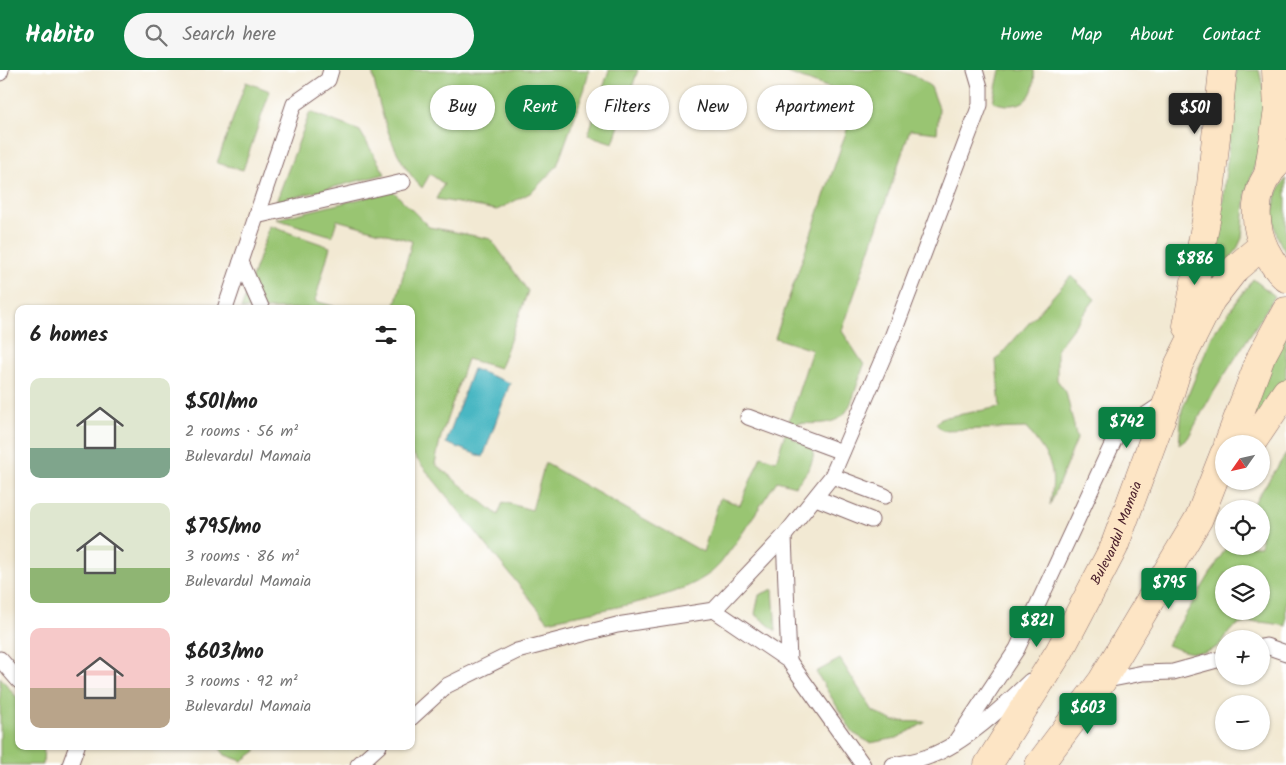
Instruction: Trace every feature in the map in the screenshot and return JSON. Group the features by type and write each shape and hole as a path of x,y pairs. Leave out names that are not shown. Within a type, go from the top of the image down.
{"main road":[{"path":"1179,364 1209,204 1223,70"},
{"path":"1276,70 1278,110 1277,165 1260,191 1257,209 1257,228 1262,246 1271,263 1286,278"},
{"name":"Bulevardul Mamaia","path":"988,765 1059,652 1086,604 1114,547 1168,400 1179,364 1211,300 1236,268 1262,246"},
{"path":"1231,435 1260,357 1286,311"},
{"path":"1257,435 1286,392"},
{"path":"1200,518 1215,478"},
{"path":"1039,765 1102,680 1219,490"}],"lane":[{"path":"226,305 294,104 328,80 331,70"},
{"path":"415,714 446,686 517,651 617,625 714,610 784,536 832,476 892,337 980,105 980,88 975,70"},
{"path":"256,216 403,182"},
{"path":"240,262 260,305"},
{"path":"954,744 1017,649 1117,434 1168,400"},
{"path":"748,417 842,452"},
{"path":"832,476 885,496"},
{"path":"816,498 871,520"},
{"path":"784,536 789,661"},
{"path":"714,610 789,661 863,765"},
{"path":"1270,647 1286,653"},
{"path":"892,765 932,755 954,744 1007,704 1059,652"},
{"path":"0,659 15,676"},
{"path":"1102,680 1173,672 1215,660"},
{"path":"70,765 74,750"},
{"path":"358,765 375,750"}],"green space":[{"path":"372,70 589,70 576,113 576,85 505,85 505,130 570,130 557,166 532,192 497,210 436,199 444,184 430,174 422,188 412,176 395,148 379,102"},
{"path":"609,70 638,70 633,85 604,85"},
{"path":"779,70 897,70 917,77 931,87 939,108 937,133 910,130 842,331 864,365 850,405 839,419 816,424 798,423 792,438 813,448 813,459 802,478 795,486 777,481 720,564 706,576 687,587 640,602 548,621 415,457 415,305 395,305 412,241 337,220 332,236 276,219 393,191 429,227 491,239 528,291 500,368 467,359 440,440 435,464 498,515 503,502 532,510 545,463 703,552 720,498 740,505 761,456 776,461 812,350 775,338 847,130 873,130 873,85 821,85"},
{"path":"1000,70 1034,70 1033,89 1025,101 1011,105 993,102"},
{"path":"1236,70 1259,70 1265,96 1259,151 1246,193 1242,238 1236,251 1201,293 1221,221"},
{"path":"246,82 270,91 243,170 217,163"},
{"path":"310,112 360,131 385,174 276,202"},
{"path":"590,130 617,130 613,143 588,135"},
{"path":"1286,179 1286,252 1274,225 1274,206 1280,187"},
{"path":"270,226 330,247 315,301 329,305 242,305"},
{"path":"1071,276 1095,299 1057,349 1057,380 1066,392 1077,439 1050,505 1053,480 1050,463 1027,428 942,430 936,424 941,418 1000,407 996,360"},
{"path":"1253,279 1275,296 1208,401 1188,438 1179,445 1182,410 1213,334"},
{"path":"1286,333 1286,382 1248,435 1244,435 1249,413"},
{"path":"1286,454 1286,626 1252,622 1239,625 1231,630 1215,630 1215,648 1206,652 1186,652 1167,645 1215,566 1215,620 1270,620 1270,565 1215,565 1222,555 1270,555 1270,500 1256,500 1262,490 1270,490 1270,478"},
{"path":"773,589 776,631 755,614 759,595"},
{"path":"840,659 873,711 893,721 926,722 897,738 870,743 853,733 816,672"},
{"path":"0,677 15,695 15,750 44,750 43,765 0,765"},
{"path":"221,750 256,750 242,761 225,755"}],"water":[{"path":"473,369 510,383 483,457 446,443"}]}
